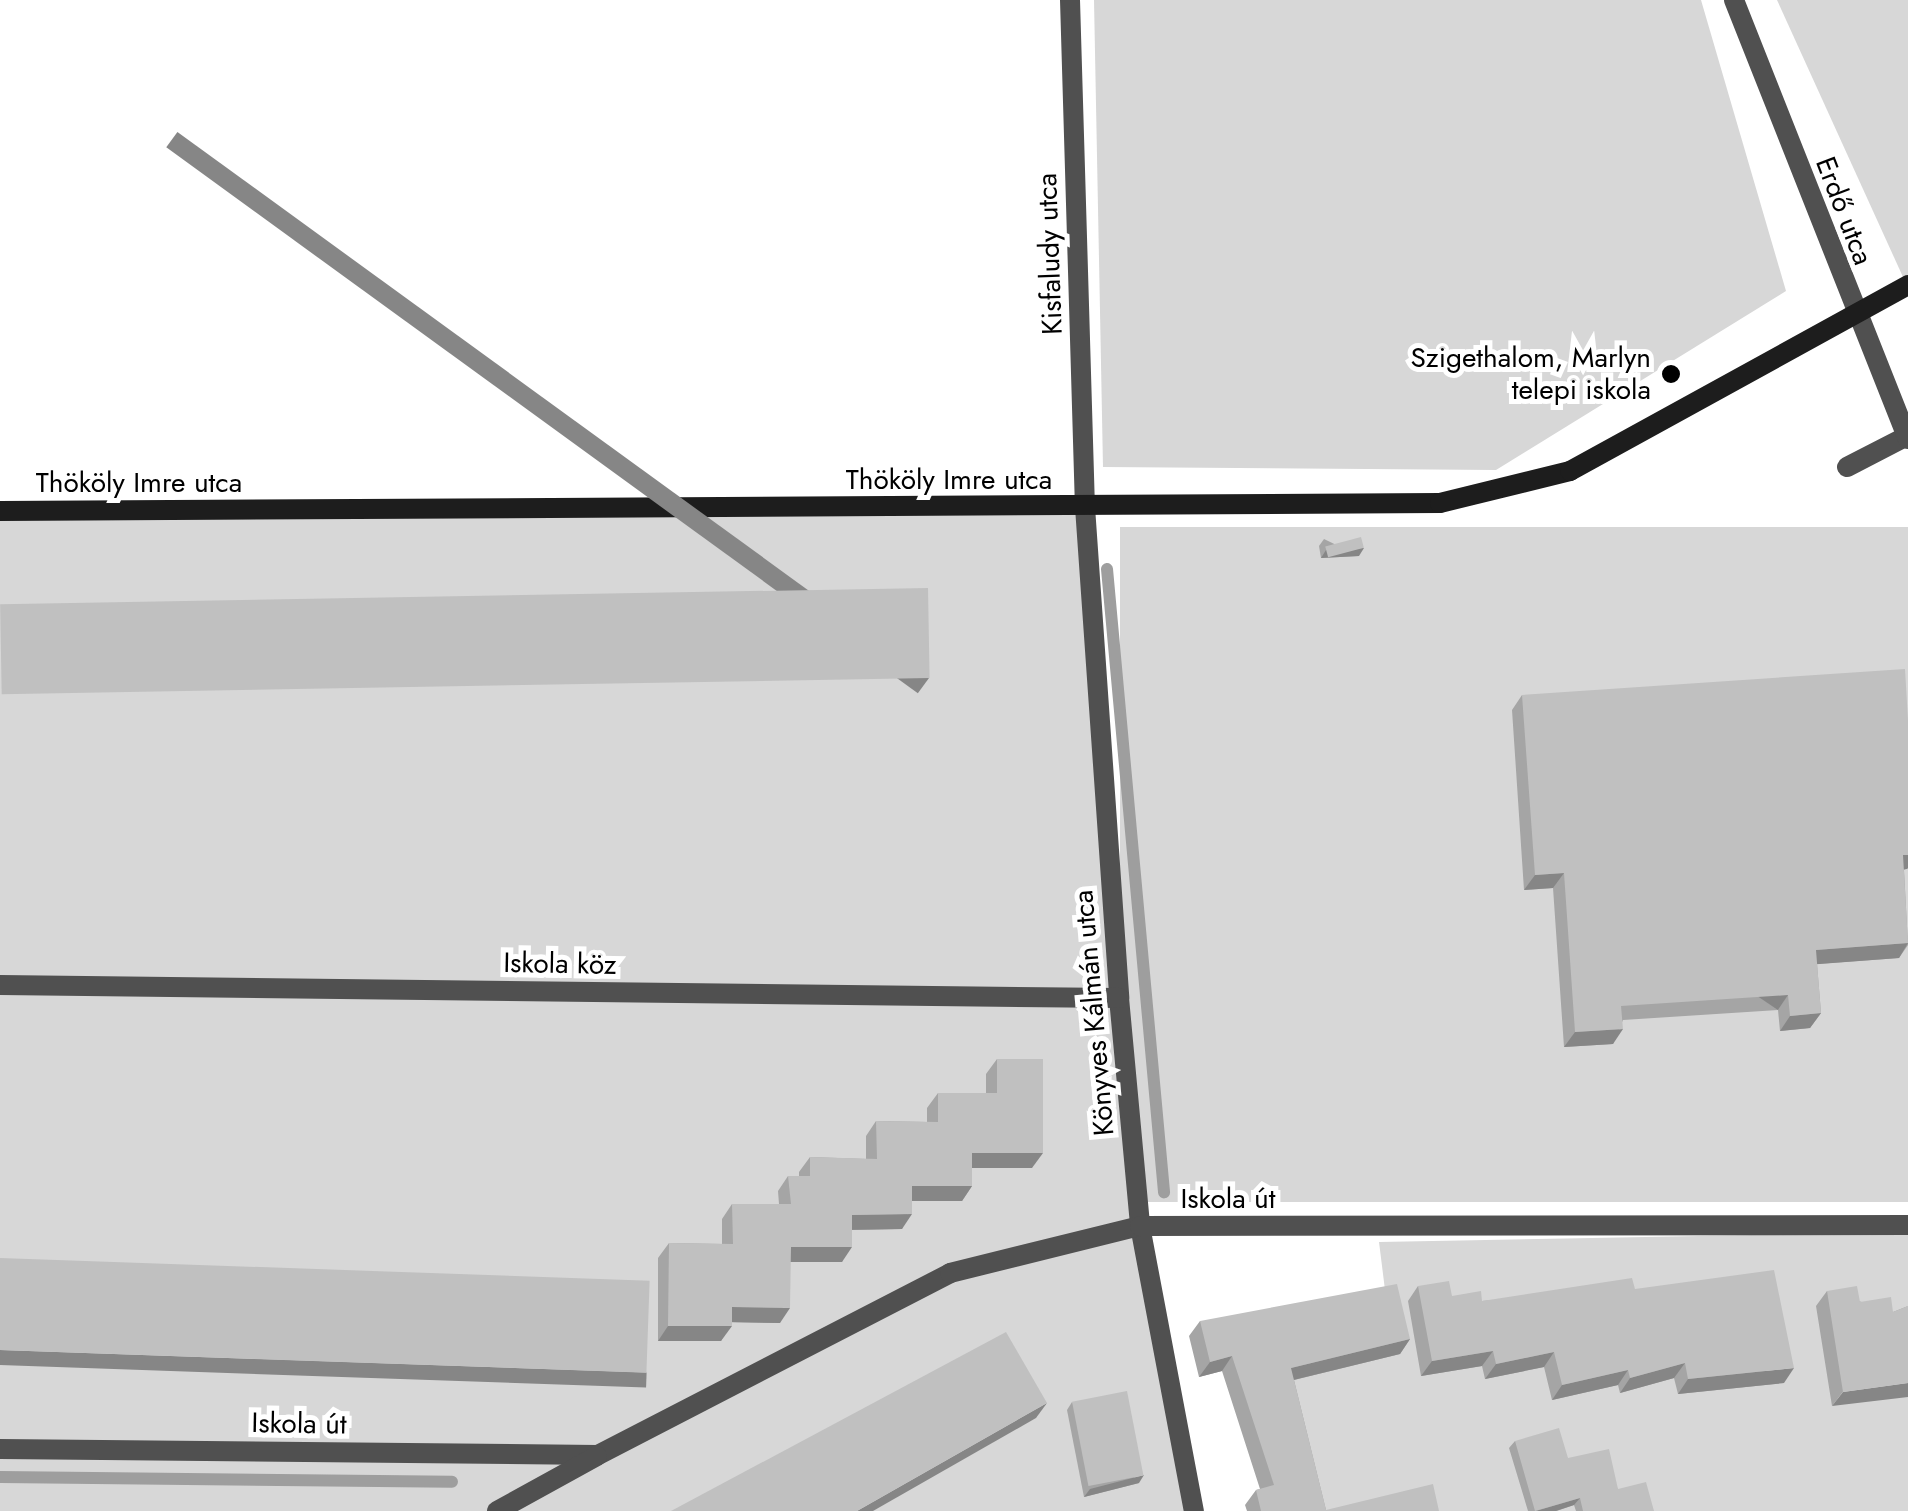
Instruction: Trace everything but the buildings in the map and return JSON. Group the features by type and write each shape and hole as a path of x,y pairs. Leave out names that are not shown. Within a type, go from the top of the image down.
{"street":[{"name":"Kisfaludy utca","path":"1070,0 1085,507"},
{"name":"Erdő utca","path":"1734,0 1854,315 1907,437"},
{"name":"Thököly Imre utca","path":"0,511 1440,504 1531,487 1908,285"},
{"path":"1847,467 1907,437"},
{"name":"Könyves Kálmán utca","path":"1085,507 1119,998 1140,1226 1194,1511"},
{"name":"Iskola köz","path":"0,985 1119,998"},
{"name":"Iskola út","path":"497,1511 598,1454 950,1273 1140,1226 1908,1226"},
{"name":"Iskola út","path":"0,1448 598,1454"}],"shaded area":[{"path":"1094,0 1701,0 1786,291 1496,470 1103,467"},
{"path":"1777,0 1908,0 1908,288"},
{"path":"1085,507 1140,1226 1194,1511 0,1511 0,511"},
{"path":"1120,527 1908,527 1908,1202 1120,1202"},
{"path":"1908,1232 1908,1511 1312,1511 1281,1383 1386,1298 1379,1242"}],"waterway":[{"path":"1107,569 1164,1192"},
{"path":"0,1477 452,1482"}],"place":[{"name":"Szigethalom, Marlyn telepi iskola","path":"1671,374"}]}
